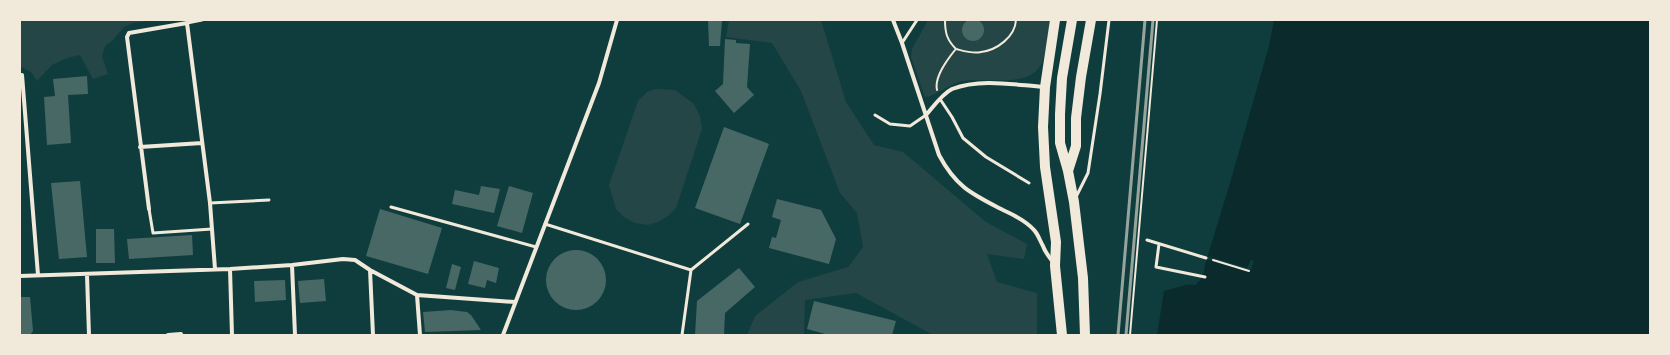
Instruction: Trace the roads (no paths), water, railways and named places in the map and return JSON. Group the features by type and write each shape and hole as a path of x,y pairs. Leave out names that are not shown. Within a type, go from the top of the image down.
{"main road":[{"path":"1055,20 1045,87 1043,127 1045,167 1056,242 1055,266 1062,335"},
{"path":"1072,20 1062,78 1060,144 1068,171 1074,202 1083,278 1085,335"},
{"path":"1068,171 1076,146 1076,118 1091,20"}],"street":[{"path":"503,335 599,83 617,20"},
{"path":"893,20 939,155 953,178 963,188 974,195 1020,218 1035,231 1043,248 1055,266"},
{"path":"149,209 127,37 129,33 187,23 210,204 215,269"},
{"path":"20,75 22,75 24,92 38,275"},
{"path":"926,115 940,99 951,90 979,83 1045,87"},
{"path":"140,147 202,143"},
{"path":"20,276 87,275 230,269 292,265 343,259 356,260 370,270 417,295 516,302"},
{"path":"292,265 296,335"},
{"path":"230,269 232,335"},
{"path":"370,270 372,335"},
{"path":"87,275 89,335"},
{"path":"417,295 420,335"},
{"path":"168,335 181,334"}],"lane":[{"path":"187,23 202,20"},
{"path":"902,43 918,20"},
{"path":"1074,202 1088,173 1109,20"},
{"path":"940,99 963,138 986,157 1029,183"},
{"path":"875,115 890,124 910,126 926,115"},
{"path":"210,204 269,200"},
{"path":"391,207 536,247"},
{"path":"149,209 153,232 212,229"},
{"path":"545,224 691,270"},
{"path":"682,335 691,270 748,224"},
{"path":"1147,240 1206,258"},
{"path":"1159,244 1156,267 1205,277"}],"railway":[{"path":"1118,335 1145,20"},
{"path":"1126,335 1153,20"}]}
